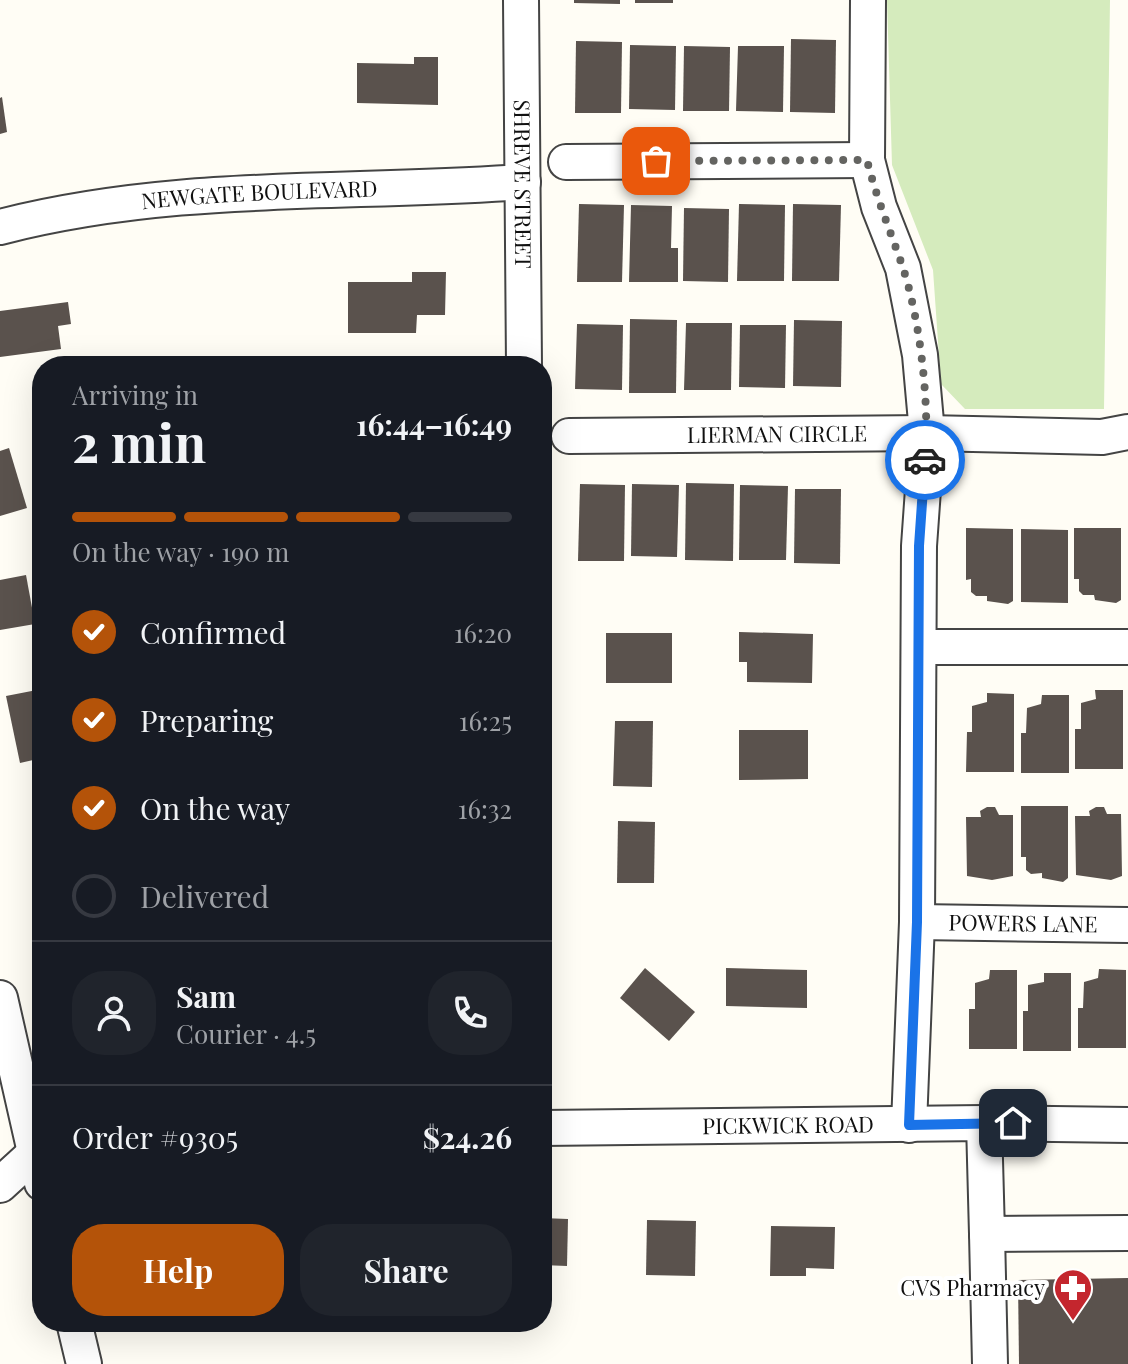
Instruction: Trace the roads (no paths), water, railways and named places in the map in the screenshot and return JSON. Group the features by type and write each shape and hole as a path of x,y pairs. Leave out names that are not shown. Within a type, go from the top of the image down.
{"street":[{"name":"SHREVE STREET","path":"521,0 524,356"},
{"path":"868,0 867,160 879,207 903,268 920,355 927,433 919,546 917,922 909,1125"},
{"path":"566,162 867,160"},
{"name":"NEWGATE BOULEVARD","path":"0,227 138,199 223,192 446,188 523,182"},
{"name":"LIERMAN CIRCLE","path":"569,436 927,433 1102,437 1128,432"},
{"path":"920,647 1128,647"},
{"name":"POWERS LANE","path":"917,922 1128,925"},
{"path":"0,998 30,1145 0,1185"},
{"path":"984,1123 990,1364"},
{"name":"PICKWICK ROAD","path":"552,1128 984,1123 1128,1125"},
{"path":"987,1234 1128,1233"},
{"path":"76,1332 84,1364"}],"place":[{"name":"CVS Pharmacy","path":"1073,1322"}]}
